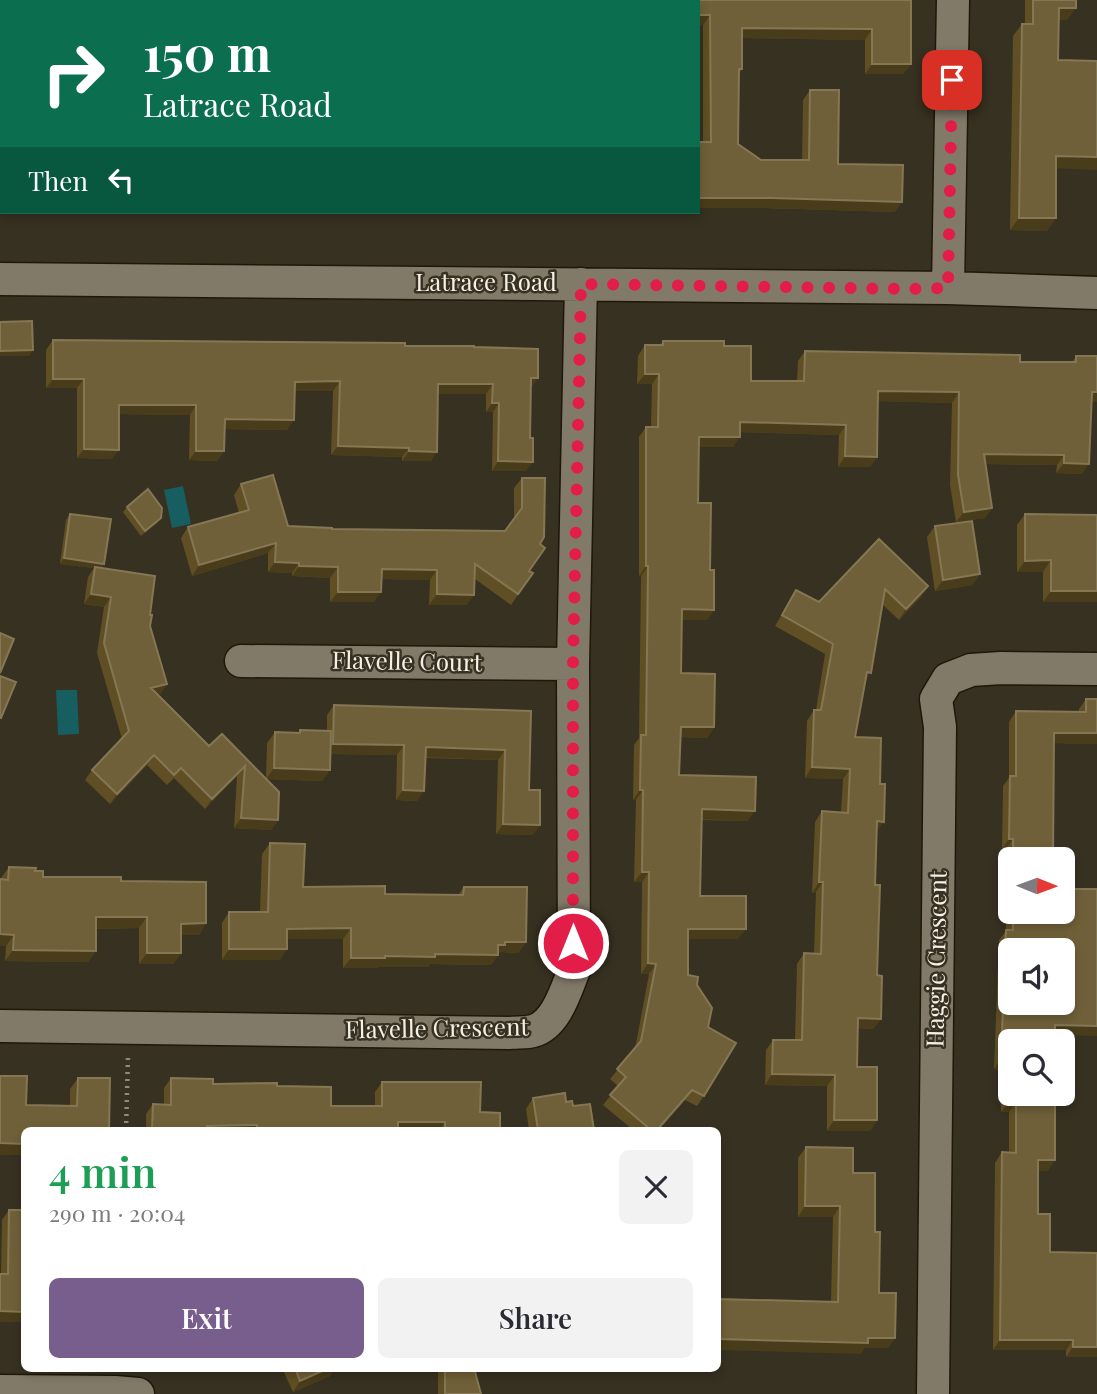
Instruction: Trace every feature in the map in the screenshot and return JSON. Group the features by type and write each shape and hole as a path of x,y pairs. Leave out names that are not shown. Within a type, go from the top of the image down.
{"street":[{"path":"948,288 953,0"},
{"name":"Latrace Road","path":"0,279 948,288 1097,293"},
{"name":"Flavelle Crescent","path":"0,1026 510,1033 534,1031 552,1019 573,970 573,664 581,284"},
{"name":"Flavelle Court","path":"241,661 573,664"},
{"name":"Haggie Crescent","path":"933,1394 940,727 936,699 947,679 971,670 1097,669"},
{"path":"0,1391 138,1394"}],"path":[{"path":"126,1127 128,1053"}],"water":[{"path":"183,486 191,524 172,528 164,490"},
{"path":"56,690 77,690 79,734 58,735"}],"building":[{"path":"700,0 911,0 911,64 872,64 872,29 742,28 742,69 739,69 738,144 761,160 809,160 810,90 839,90 838,164 903,165 902,202 700,198 700,142 711,142 710,15 700,15"},
{"path":"1033,0 1076,0 1076,8 1059,8 1058,60 1097,61 1097,157 1056,156 1056,218 1019,218 1022,24 1033,24"},
{"path":"32,321 33,350 0,351 0,322"},
{"path":"53,340 405,343 405,346 538,349 538,378 531,378 530,438 533,438 533,462 498,461 499,403 492,403 493,384 438,384 437,452 409,451 409,448 338,446 340,381 295,382 294,420 225,419 224,451 196,451 196,405 119,405 119,450 84,449 84,379 53,379"},
{"path":"663,341 724,341 724,346 751,346 751,381 804,381 805,351 1020,355 1020,362 1076,362 1076,356 1097,356 1097,392 1092,392 1089,464 1064,463 1064,455 984,454 992,508 964,512 958,475 959,392 878,391 877,457 845,456 846,425 740,422 740,437 699,437 698,503 711,503 710,570 714,570 714,610 682,609 681,673 715,674 714,727 681,727 679,775 756,777 755,811 702,809 700,896 746,896 746,929 688,929 688,975 698,977 697,985 712,1008 708,1027 736,1043 704,1096 692,1090 660,1127 647,1127 610,1095 626,1077 617,1069 641,1041 656,964 648,963 649,872 642,872 643,790 640,790 641,735 646,735 646,427 658,427 659,374 645,374 645,345 663,345"},
{"path":"273,475 288,526 505,531 522,508 522,478 545,478 544,537 540,544 545,548 529,571 533,573 518,594 475,564 474,595 437,594 437,570 382,569 381,592 338,592 338,567 275,562 276,543 199,565 188,527 249,510 241,484"},
{"path":"148,489 162,508 161,518 145,531 127,507"},
{"path":"70,514 111,519 104,564 64,558"},
{"path":"1025,514 1097,515 1097,591 1051,591 1051,560 1025,561"},
{"path":"972,521 980,574 943,580 935,526"},
{"path":"879,539 928,586 906,609 885,589 871,673 867,672 855,737 881,738 880,784 885,784 884,822 877,821 875,885 880,885 877,975 882,976 881,1019 858,1018 857,1067 877,1067 877,1120 834,1120 835,1075 772,1074 773,1040 802,1040 804,953 821,954 823,882 819,882 822,811 848,813 850,769 812,767 814,710 821,710 833,644 782,615 796,590 819,602"},
{"path":"95,567 155,576 150,626 167,684 151,688 209,746 222,734 279,792 278,820 241,818 245,766 212,799 181,768 174,775 154,755 117,794 92,770 129,731 104,643 111,597 91,594"},
{"path":"0,633 14,639 0,673"},
{"path":"0,676 16,682 1,718 0,718"},
{"path":"1086,699 1097,699 1097,733 1054,733 1053,847 1013,847 1013,839 1009,839 1010,776 1016,776 1016,711 1086,712"},
{"path":"334,705 531,711 529,790 540,790 540,825 503,824 505,750 426,747 424,791 403,790 404,745 333,744"},
{"path":"300,730 331,731 330,770 274,768 275,732 300,733"},
{"path":"270,843 305,844 303,887 385,886 385,894 463,895 464,887 527,887 526,942 505,942 505,945 498,945 498,955 435,954 435,957 351,958 351,928 287,929 287,949 229,949 229,912 268,912"},
{"path":"9,867 36,868 35,871 43,871 43,877 121,877 121,881 206,882 206,923 181,924 181,953 147,953 147,917 96,917 96,951 13,950 14,935 0,934 0,879 8,880"},
{"path":"1075,889 1097,889 1097,1026 1055,1025 1055,1029 1002,1029 1003,1015 1075,1015 1075,938 1006,938 1006,930 1013,930 1013,924 1075,924"},
{"path":"0,1076 27,1076 26,1105 77,1106 78,1078 110,1078 109,1127 21,1127 21,1144 0,1143"},
{"path":"171,1078 213,1079 213,1084 277,1083 277,1086 331,1087 331,1106 382,1106 382,1082 481,1082 480,1112 500,1113 500,1127 445,1127 445,1122 398,1122 398,1127 152,1127 153,1104 171,1105"},
{"path":"565,1093 566,1102 572,1101 573,1106 590,1104 594,1127 538,1127 533,1098"},
{"path":"1016,1106 1055,1106 1055,1160 1038,1160 1038,1214 1050,1214 1050,1252 1097,1253 1097,1347 1073,1347 1073,1340 1000,1340 1002,1152 1016,1153"},
{"path":"806,1147 853,1148 853,1173 875,1173 875,1232 880,1232 879,1293 896,1293 895,1338 868,1338 868,1343 721,1339 721,1299 838,1302 840,1206 805,1206"},
{"path":"9,1210 21,1210 21,1312 0,1311 0,1274 8,1274"},
{"path":"297,1372 320,1372 300,1381"},
{"path":"445,1372 475,1372 481,1394 445,1394"}],"route":[{"path":"573,943 573,664 581,284 948,288 952,80"}]}
